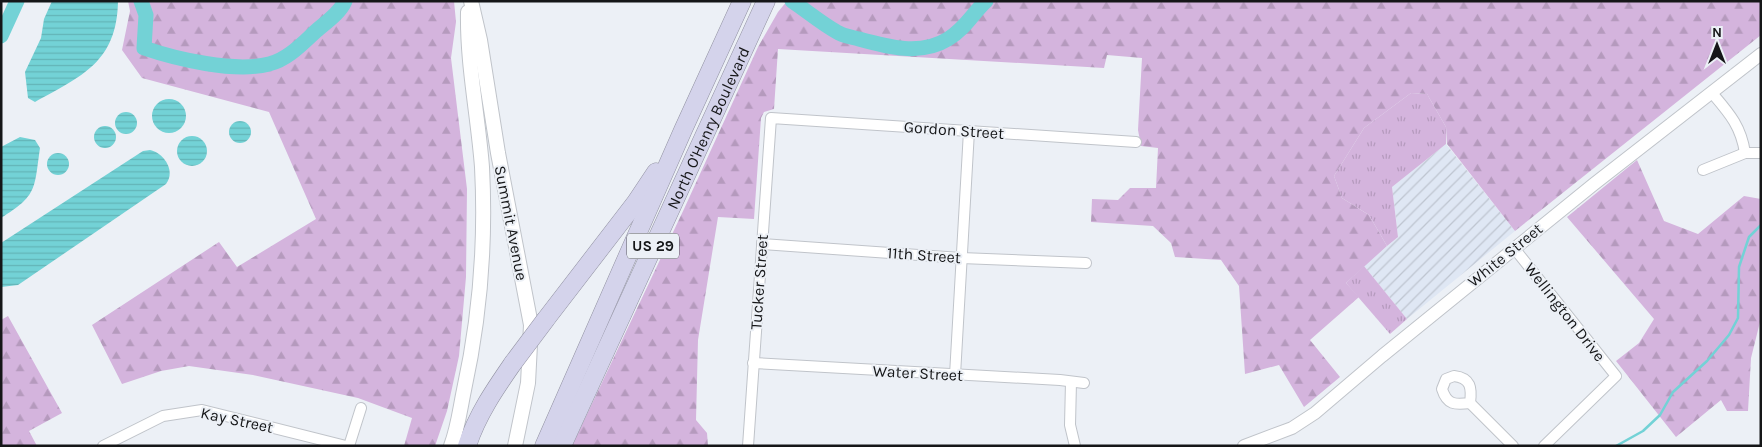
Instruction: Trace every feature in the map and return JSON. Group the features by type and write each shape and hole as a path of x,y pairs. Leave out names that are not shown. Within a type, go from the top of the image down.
{"highway":[{"name":"North O'Henry Boulevard","path":"544,446 742,1"},
{"name":"North O'Henry Boulevard","path":"562,446 766,1"},
{"path":"745,46 779,1"},
{"path":"467,446 472,430 488,399 546,319 636,202 683,130"}],"main road":[{"name":"Summit Avenue","path":"469,1 480,40 498,153 531,325 528,383 515,446"},
{"name":"Summit Avenue","path":"451,446 473,352 481,289 484,228 482,166 467,36 469,1"},
{"path":"507,446 524,404"}],"street":[{"name":"White Street","path":"1244,446 1292,428 1315,413 1514,248 1761,54"},
{"path":"1712,92 1736,121 1745,153"},
{"name":"Gordon Street","path":"771,118 1136,142"},
{"name":"Tucker Street","path":"748,446 771,118"},
{"path":"955,375 969,131"},
{"path":"1703,170 1745,153 1761,154"},
{"name":"11th Street","path":"762,244 961,258 1086,263"},
{"name":"Wellington Drive","path":"1514,248 1616,376 1544,446"},
{"name":"Water Street","path":"753,363 1084,383"},
{"path":"1071,382 1070,425 1075,446"},
{"path":"1470,403 1513,446"},
{"path":"347,446 361,408"},
{"name":"Kay Street","path":"103,446 163,416 202,410 347,446"}],"shaded area":[{"path":"1446,144 1515,231 1407,319 1364,266 1398,237 1392,187"}],"green space":[{"path":"128,1 454,1 456,22 451,58 467,189 466,277 459,356 447,411 435,446 404,446 412,418 358,398 253,375 189,366 161,371 122,384 92,325 219,242 237,267 316,219 269,112 142,78 122,50 130,11"},
{"path":"787,1 1761,1 1761,35 1515,231 1447,144 1446,127 1427,94 1411,93 1364,128 1334,176 1342,198 1369,215 1387,246 1346,283 1359,297 1310,340 1340,377 1304,407 1279,365 1245,374 1239,286 1221,260 1175,257 1171,243 1153,226 1091,222 1092,199 1118,200 1130,188 1156,188 1158,148 1141,146 1138,130 1142,58 1107,55 1104,68 778,49 774,109 764,112 761,118 754,219 718,217 698,340 696,420 707,433 708,446 572,446 758,47 778,12"},
{"path":"1411,93 1427,94 1446,127 1446,144 1392,187 1398,237 1387,246 1369,215 1342,198 1334,176 1364,128"},
{"path":"1637,160 1664,221 1698,234 1744,196 1761,199 1761,318 1751,358 1748,411 1727,411 1721,400 1676,437 1616,361 1639,343 1654,319 1567,217"},
{"path":"1364,266 1407,319 1390,334 1346,283"},
{"path":"8,316 62,413 29,431 37,446 1,446 1,320"}],"water":[{"path":"52,1 118,1 116,22 104,53 94,65 68,84 35,102 28,98 25,72 41,38 44,19"},
{"path":"169,99 181,104 186,116 181,128 169,133 157,128 152,116 157,104"},
{"path":"126,112 134,115 137,123 134,131 126,134 118,131 115,123 118,115"},
{"path":"240,121 248,124 251,132 248,140 240,143 232,140 229,132 232,124"},
{"path":"105,126 113,129 116,137 113,145 105,148 97,145 94,137 97,129"},
{"path":"192,136 203,140 207,151 203,162 192,166 181,162 177,151 181,140"},
{"path":"20,137 35,140 40,148 35,182 28,197 1,218 1,147"},
{"path":"150,150 160,155 167,163 170,174 166,184 18,285 1,287 1,243 143,151"},
{"path":"58,153 66,156 69,164 66,172 58,175 50,172 47,164 50,156"}],"waterway":[{"path":"1,36 17,1"},
{"path":"141,1 146,15 144,48 206,64 240,67 269,64 282,59 332,18 345,1"},
{"path":"792,1 842,35 893,47 916,49 938,44 948,39 960,30 986,1"},
{"path":"1616,446 1643,431 1660,415 1673,392 1707,361 1729,335 1738,318 1739,267 1749,237 1761,225"}]}
